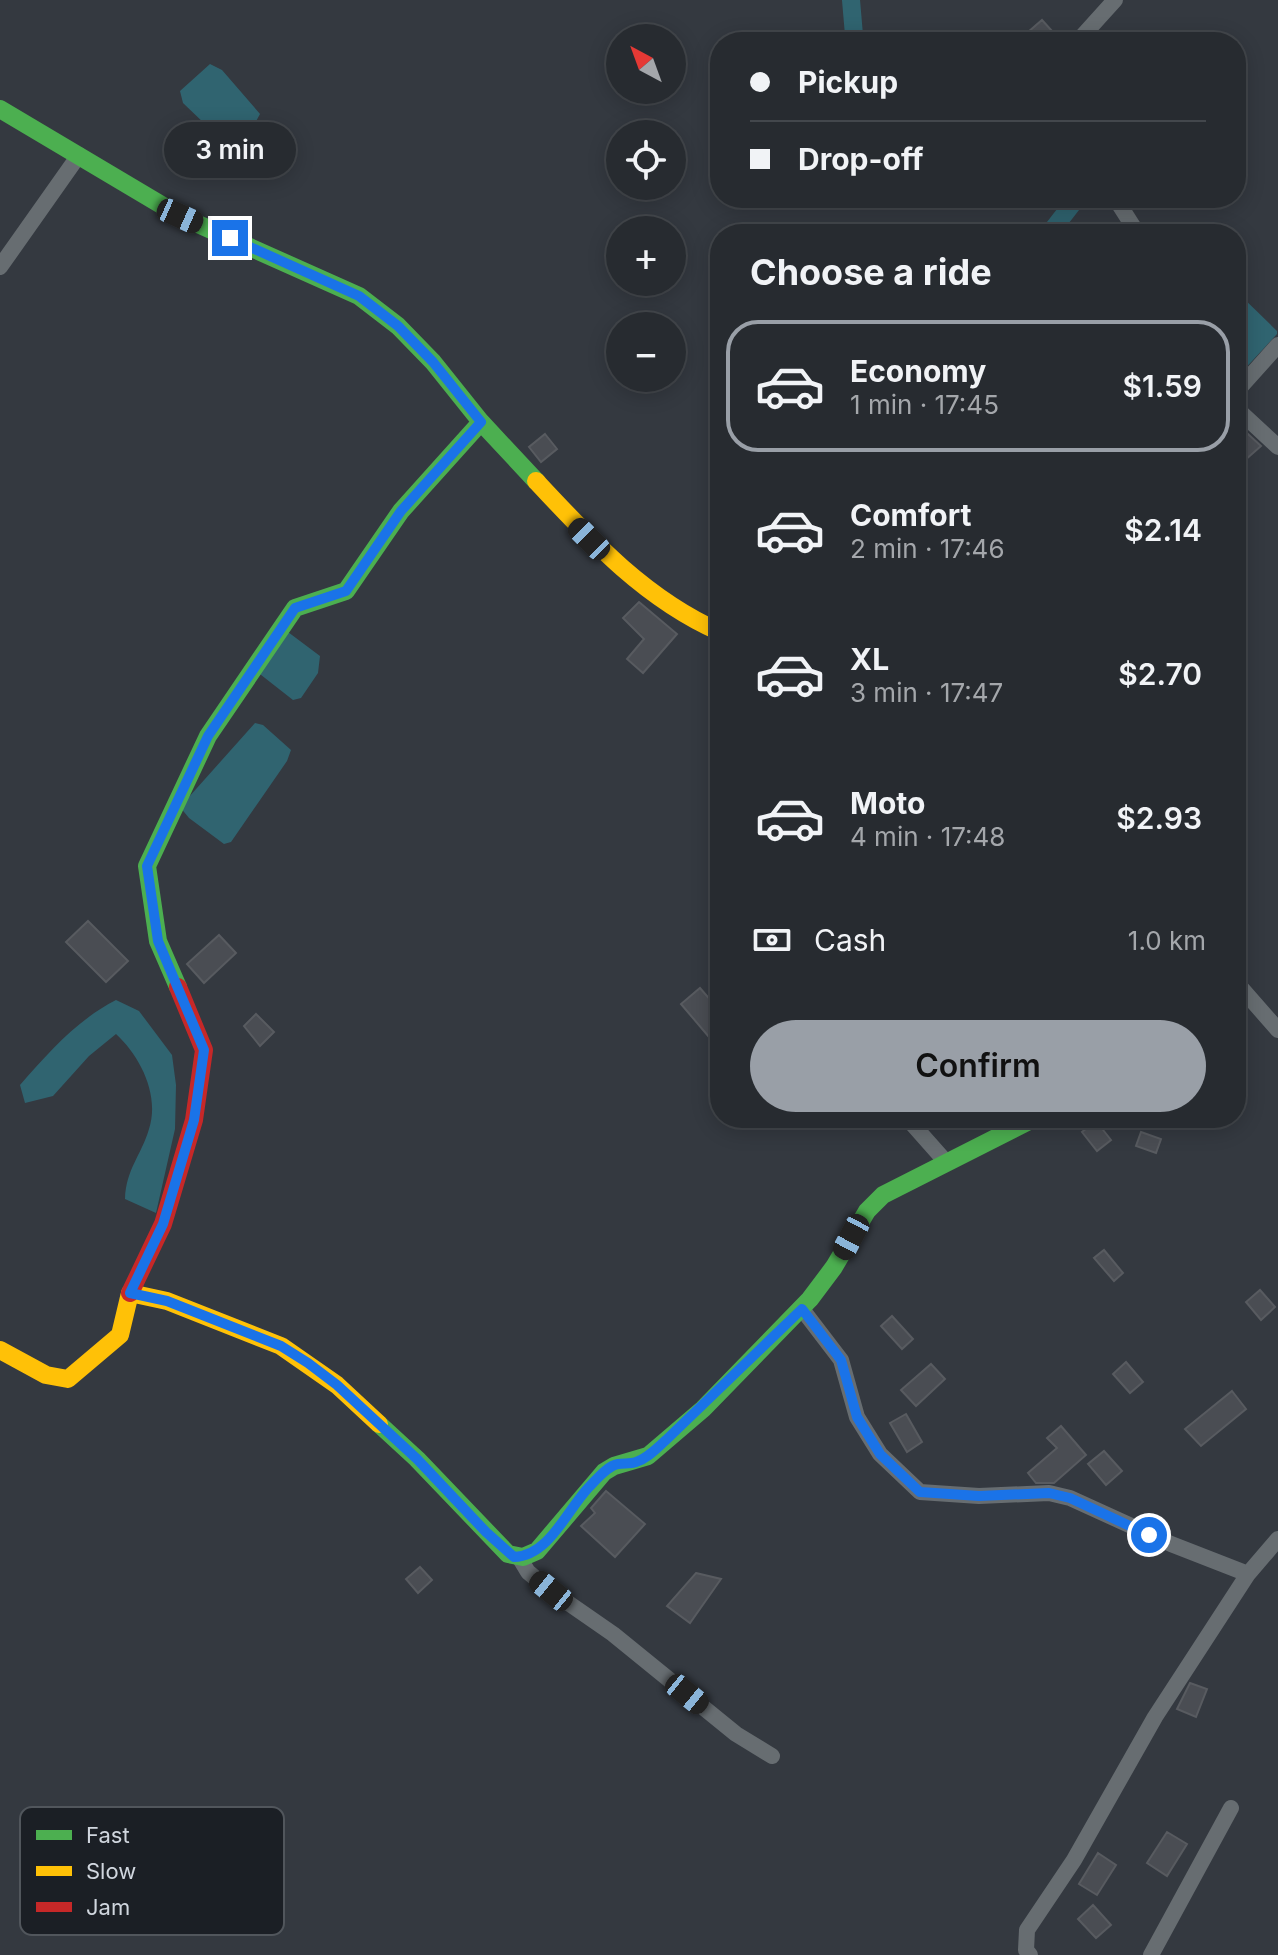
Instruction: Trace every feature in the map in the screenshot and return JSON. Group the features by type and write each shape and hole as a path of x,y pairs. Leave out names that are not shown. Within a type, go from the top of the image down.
{"street":[{"path":"1086,32 1115,0"},
{"path":"0,109 180,216 359,296 398,326 424,353 481,422 606,556 660,599 710,628"},
{"path":"0,267 79,155"},
{"path":"1246,381 1278,345"},
{"path":"1246,417 1278,447"},
{"path":"0,1350 46,1375 68,1379 120,1335 130,1293 167,1209 194,1120 204,1050 158,941 147,866 208,736 295,608 346,591 401,511 481,422"},
{"path":"1246,993 1278,1030"},
{"path":"916,1128 946,1162"},
{"path":"130,1293 167,1301 281,1346 308,1363 337,1385 417,1459 508,1554 519,1557 530,1555 608,1468 615,1464 634,1463 646,1457 687,1422 802,1309 838,1262 864,1212 876,1198 1015,1128"},
{"path":"802,1309 841,1360 857,1417 880,1454 920,1492 979,1496 1049,1493 1070,1498 1171,1544 1248,1574"},
{"path":"1030,1955 1026,1950 1027,1930 1074,1860 1155,1717 1248,1574 1278,1539"},
{"path":"519,1557 528,1572 551,1591 613,1634 736,1734 772,1756"},
{"path":"1151,1955 1231,1808"}],"water":[{"path":"210,64 222,70 260,114 231,149 183,103 180,91"},
{"path":"1246,301 1277,334 1246,368"},
{"path":"288,632 320,656 318,673 301,698 293,700 256,671"},
{"path":"255,723 263,725 291,750 287,761 231,842 224,844 189,818 180,807"},
{"path":"116,1000 139,1011 172,1055 176,1085 175,1129 156,1213 125,1199 131,1171 149,1129 152,1103 140,1065 116,1034 89,1056 53,1096 25,1103 20,1085 76,1027"}],"building":[{"path":"1042,20 1053,32 1028,32"},
{"path":"1246,432 1261,446 1246,459"},
{"path":"545,434 557,449 541,462 529,447"},
{"path":"639,602 677,634 643,673 627,659 644,639 623,618"},
{"path":"88,921 128,961 106,982 66,942"},
{"path":"219,935 236,953 204,983 187,964"},
{"path":"700,988 710,1000 709,1037 681,1004"},
{"path":"256,1014 274,1032 260,1046 244,1026"},
{"path":"1087,1128 1102,1128 1111,1140 1097,1151 1082,1132"},
{"path":"1141,1132 1161,1139 1156,1153 1136,1146"},
{"path":"1104,1250 1123,1273 1114,1281 1094,1258"},
{"path":"1260,1290 1275,1307 1261,1320 1246,1302"},
{"path":"892,1316 913,1339 902,1349 881,1326"},
{"path":"1126,1362 1143,1382 1130,1393 1113,1374"},
{"path":"931,1364 945,1379 916,1406 901,1390"},
{"path":"1232,1391 1246,1409 1201,1446 1185,1429"},
{"path":"906,1414 922,1442 907,1452 890,1423"},
{"path":"1061,1426 1086,1455 1054,1483 1036,1483 1028,1473 1057,1448 1047,1438"},
{"path":"1104,1451 1122,1471 1106,1485 1088,1464"},
{"path":"606,1491 645,1524 615,1557 581,1526 595,1513 591,1508"},
{"path":"420,1567 432,1580 418,1593 406,1579"},
{"path":"696,1573 721,1579 690,1623 667,1606"},
{"path":"1190,1683 1207,1689 1196,1717 1177,1709"},
{"path":"1167,1832 1187,1844 1167,1876 1147,1863"},
{"path":"1098,1853 1116,1865 1097,1895 1079,1884"},
{"path":"1093,1905 1111,1925 1096,1938 1078,1919"}],"waterway":[{"path":"851,0 854,32"},
{"path":"1057,224 1069,208"}],"traffic: fast":[{"path":"0,109 180,216 359,296 398,326 433,362 481,422 536,481"},
{"path":"178,987 158,941 147,866 208,736 295,608 346,591 401,511 481,422"},
{"path":"379,1424 508,1554 523,1557 537,1551 604,1472 648,1456 703,1409 810,1299 834,1267 867,1211 883,1195 1015,1128"}],"traffic: slow":[{"path":"536,481 620,566 667,603 710,627"},
{"path":"0,1350 46,1375 68,1379 120,1335 130,1293 167,1301 281,1346 337,1385 379,1424"}],"traffic: jam":[{"path":"130,1293 163,1224 194,1120 204,1050 178,987"}],"route":[{"path":"230,238 359,296 398,326 433,362 481,422 401,511 346,591 295,608 208,736 147,866 158,941 204,1050 194,1120 163,1224 130,1293 167,1301 281,1346 308,1363 337,1385 417,1459 514,1557 530,1555 542,1545 608,1468 615,1464 634,1463 646,1457 687,1422 802,1309 841,1360 857,1417 880,1454 920,1492 979,1496 1049,1493 1070,1498 1149,1535"}]}
